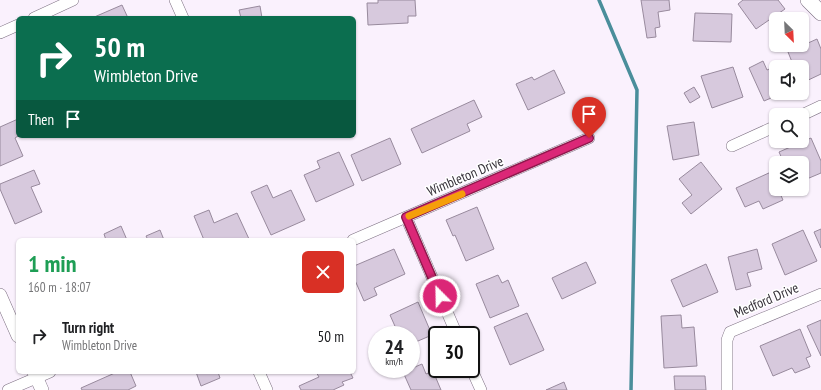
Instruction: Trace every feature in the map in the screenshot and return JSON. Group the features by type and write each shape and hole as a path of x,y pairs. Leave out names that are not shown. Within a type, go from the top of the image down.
{"main road":[{"path":"808,0 821,13"}],"street":[{"path":"38,16 73,0"},
{"path":"175,0 182,16"},
{"path":"0,33 16,26"},
{"path":"809,112 821,106"},
{"path":"732,146 769,129"},
{"name":"Wimbleton Drive","path":"356,239 589,138"},
{"path":"406,217 453,326"},
{"name":"Medford Drive","path":"727,390 727,340 730,332 821,294"},
{"path":"0,295 16,331"},
{"path":"260,374 267,390"},
{"path":"8,390 35,375 42,390"},
{"path":"476,378 481,390"}],"building":[{"path":"378,0 415,0 416,16 408,16 408,23 368,25 367,3 378,3"},
{"path":"641,0 669,0 670,10 658,12 660,27 655,28 656,37 647,38"},
{"path":"743,0 778,0 785,9 781,12 769,12 769,20 756,29 738,4"},
{"path":"122,5 127,16 97,16"},
{"path":"260,6 262,16 240,16 239,10"},
{"path":"695,13 732,14 731,42 693,41"},
{"path":"817,39 821,49 821,74 809,80 809,60 791,60 788,52 809,52 809,43"},
{"path":"763,61 767,70 769,69 769,99 764,101 749,68"},
{"path":"733,67 743,97 712,108 701,76"},
{"path":"554,70 565,93 528,110 516,84 532,77 534,80"},
{"path":"694,87 700,97 690,103 684,93"},
{"path":"474,100 482,117 467,124 470,131 422,153 411,129"},
{"path":"16,120 15,138 23,156 0,166 0,127"},
{"path":"694,122 699,155 673,160 667,126"},
{"path":"390,138 401,164 362,181 351,155"},
{"path":"811,138 821,161 821,173 809,178 809,156 781,156 779,152 788,148 809,148 809,139"},
{"path":"339,152 354,185 316,202 304,175 320,168 317,161"},
{"path":"701,162 722,189 691,214 682,203 692,195 679,179"},
{"path":"34,170 40,184 31,187 42,212 15,224 0,189 0,184"},
{"path":"769,173 769,196 781,196 783,200 763,209 759,201 745,207 736,188"},
{"path":"267,185 273,198 291,190 305,220 271,235 251,192"},
{"path":"477,207 494,249 466,261 455,235 453,236 446,220"},
{"path":"209,210 214,223 237,213 249,238 203,238 194,216"},
{"path":"121,226 126,238 105,238 104,234"},
{"path":"821,229 821,248 814,232"},
{"path":"160,230 163,238 147,238 146,236"},
{"path":"803,230 817,261 785,275 772,244"},
{"path":"394,249 405,274 374,288 377,295 364,301 356,283 356,265"},
{"path":"757,249 762,269 747,273 751,286 736,290 728,257"},
{"path":"586,262 596,283 562,299 552,278"},
{"path":"706,264 718,292 683,307 671,280"},
{"path":"498,275 502,283 508,280 519,306 490,318 476,284"},
{"path":"418,302 428,326 428,337 420,340 420,326 395,326 390,315"},
{"path":"527,313 544,350 510,365 494,327"},
{"path":"681,315 682,328 694,327 697,366 664,368 661,316"},
{"path":"821,320 821,356 807,326"},
{"path":"800,329 811,356 806,358 810,367 795,373 792,368 773,376 760,346"},
{"path":"422,364 426,374 428,373 428,378 436,378 441,390 411,390 406,378 420,378 420,365"},
{"path":"112,374 131,374 136,386 128,390 82,390 81,388"},
{"path":"197,374 219,374 220,378 201,386"},
{"path":"317,374 351,374 353,378 342,382 344,385 333,390 301,390 299,386 319,377"},
{"path":"674,376 705,376 706,390 675,390"},
{"path":"564,382 567,390 546,390"}],"waterway":[{"path":"599,0 637,90 631,390"}],"slow traffic":[{"path":"409,216 462,194"}],"route":[{"path":"440,296 406,217 589,138"}]}
